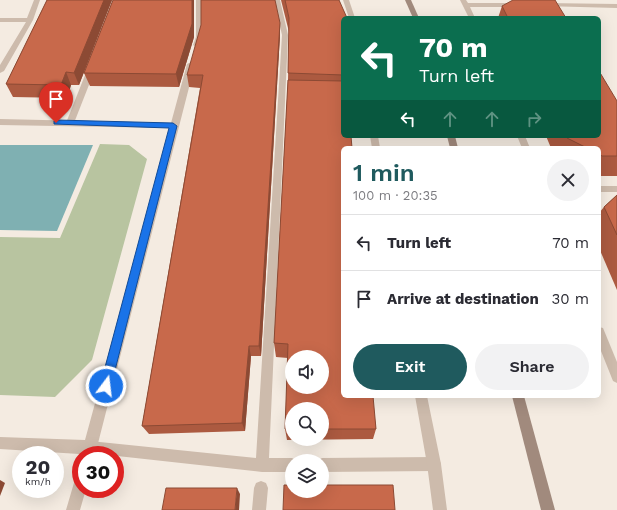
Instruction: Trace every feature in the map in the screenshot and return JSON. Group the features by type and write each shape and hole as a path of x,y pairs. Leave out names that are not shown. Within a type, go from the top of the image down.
{"main road":[{"path":"408,0 415,16"},
{"path":"519,398 548,510"}],"street":[{"path":"1,67 30,20 37,0"},
{"path":"90,446 173,126 199,37 199,0"},
{"path":"262,465 287,94 284,35 277,0"},
{"path":"346,0 351,16"},
{"path":"471,16 465,3 523,5"},
{"path":"539,5 617,6"},
{"path":"547,6 550,12"},
{"path":"0,20 30,20"},
{"path":"70,123 95,58"},
{"path":"0,122 173,126"},
{"path":"601,189 617,189"},
{"path":"601,337 617,377"},
{"path":"421,398 437,482 440,510"},
{"path":"0,443 72,449"},
{"path":"124,454 262,465 285,465"},
{"path":"329,465 434,464"},
{"path":"259,510 261,488"},
{"path":"73,510 76,498"}],"green space":[{"path":"100,144 129,145 147,159 92,360 55,397 0,395 0,237 60,238"}],"water":[{"path":"0,145 93,145 57,231 0,230"}],"building":[{"path":"47,0 104,0 74,73 66,72 61,85 6,84"},
{"path":"113,0 192,0 192,24 176,74 84,73"},
{"path":"201,0 275,0 280,23 259,346 249,346 242,423 142,426 203,75 187,75 201,25"},
{"path":"285,0 339,0 346,16 341,16 341,75 288,73 289,18"},
{"path":"513,0 555,0 565,16 507,16 502,6"},
{"path":"601,74 617,101 617,156 602,156 601,146 583,146 567,138 601,138"},
{"path":"288,80 341,81 341,138 351,138 352,146 341,146 341,398 373,398 376,429 329,429 329,402 286,402 286,394 329,394 329,350 288,350 288,344 274,343"},
{"path":"617,195 617,235 604,207"},
{"path":"284,485 285,498 329,498 329,485 393,485 395,510 283,510"},
{"path":"166,488 237,488 235,510 162,510"}],"route":[{"path":"56,123 173,126 106,386"}]}
